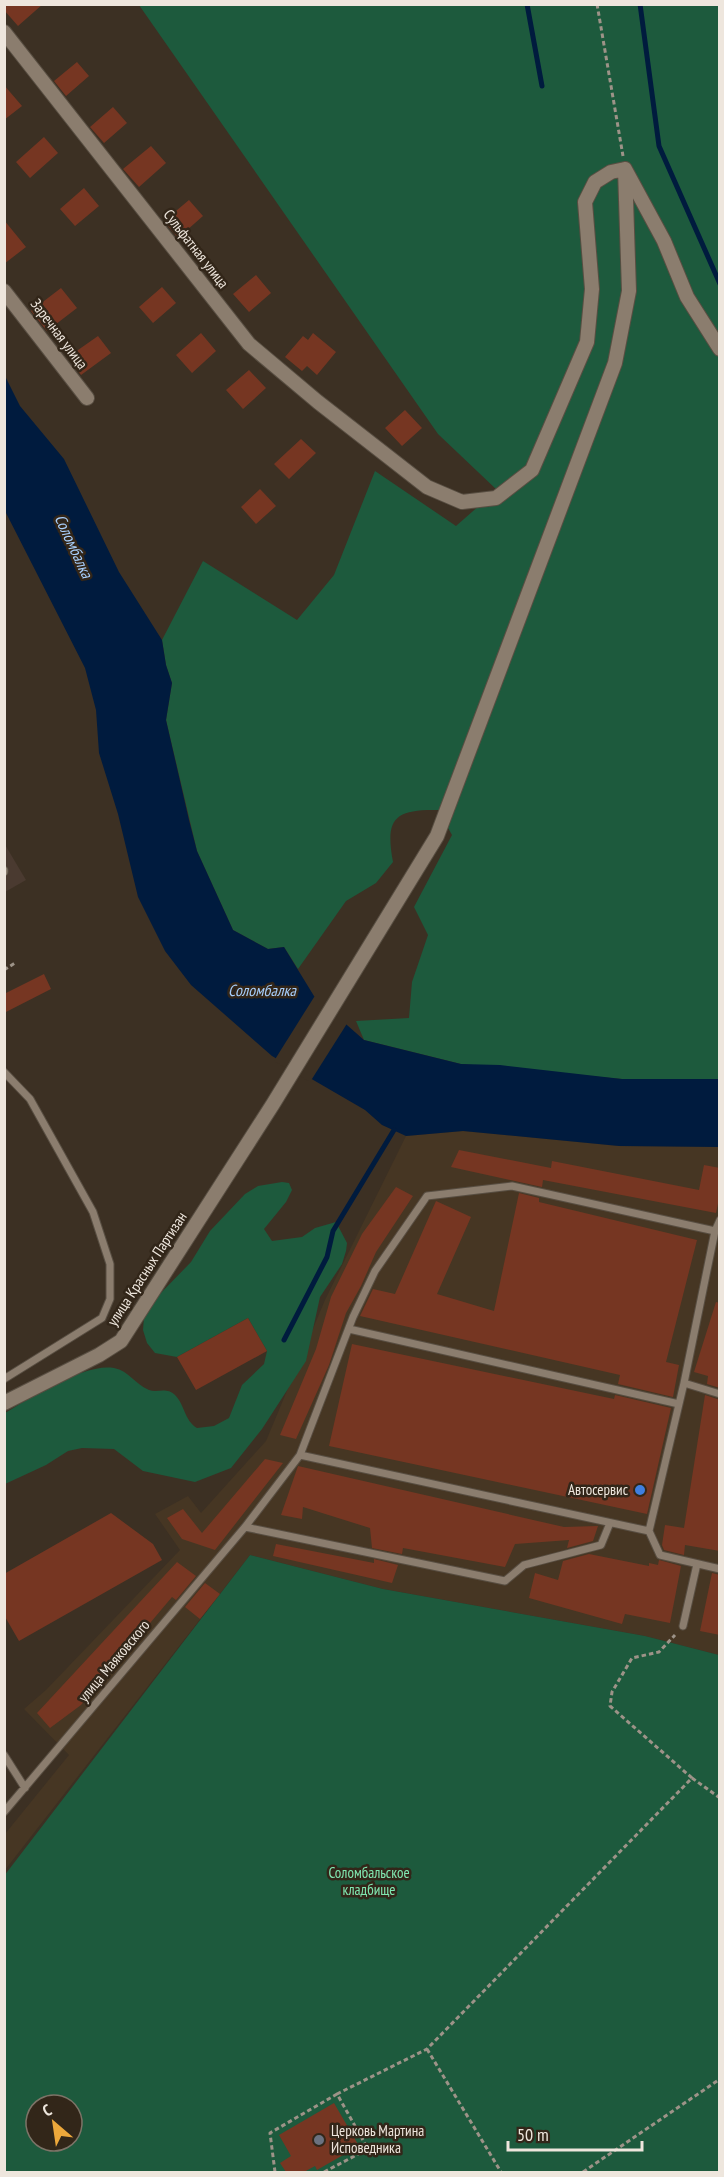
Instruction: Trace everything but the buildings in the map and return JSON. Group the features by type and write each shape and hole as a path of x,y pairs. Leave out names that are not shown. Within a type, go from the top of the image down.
{"street":[{"name":"Сульфатная улица","path":"4,32 249,344 427,488 462,502 496,498 532,470 587,342 592,289 585,202 595,182 611,172 625,169"},
{"path":"625,169 664,241 687,297 720,349"},
{"name":"улица Красных Партизан","path":"4,1403 99,1355 121,1341 273,1104 437,836 615,363 629,291 625,169"},
{"name":"Заречная улица","path":"4,291 87,398"}],"lane":[{"path":"4,1072 30,1099 93,1212 110,1264 110,1299 102,1318 4,1379"},
{"name":"улица Маяковского","path":"4,1812 245,1527 300,1455 349,1329 375,1271 428,1196 512,1186 716,1231"},
{"path":"720,1220 680,1404 649,1531 660,1556 720,1569"},
{"path":"349,1329 680,1404"},
{"path":"684,1383 720,1394"},
{"path":"300,1455 649,1531"},
{"path":"245,1527 505,1581 525,1565 601,1545 610,1523"},
{"path":"683,1626 697,1564"},
{"path":"4,1755 25,1788"}],"path":[{"path":"597,4 625,169"},
{"path":"4,970 15,963"},
{"path":"683,1626 659,1652 632,1658 612,1692 610,1706 692,1778 720,1798"},
{"path":"274,2172 270,2133 338,2094 426,2049 692,1778"},
{"path":"426,2049 501,2172"},
{"path":"584,2172 720,2079"},
{"path":"324,2172 368,2149 338,2094"}],"shaded area":[{"path":"4,843 26,880 5,892 4,892"},
{"path":"463,1131 619,1146 719,1147 719,1655 645,1636 383,1589 250,1555 5,1870 5,1834 69,1755 24,1709 46,1690 180,1550 155,1514 188,1496 201,1513 266,1441 325,1300 406,1136"}],"green space":[{"path":"139,5 719,5 719,1079 622,1079 461,1064 364,1040 356,1021 409,1018 412,982 428,935 414,907 452,835 438,810 411,812 396,820 390,836 393,862 376,883 346,901 298,969 284,947 268,949 233,930 197,851 166,720 172,683 162,640 203,561 297,620 334,575 375,471 456,526 497,490 438,434"},
{"path":"289,1183 292,1190 286,1202 264,1229 272,1241 302,1237 315,1228 336,1222 347,1243 346,1251 342,1264 320,1297 306,1361 262,1429 231,1468 195,1482 143,1471 114,1449 82,1448 68,1451 46,1465 5,1484 5,1413 58,1383 88,1371 114,1368 124,1372 149,1390 172,1393 178,1399 189,1421 197,1428 214,1426 229,1418 242,1385 264,1364 267,1351 248,1318 177,1357 155,1353 147,1343 143,1330 144,1317 155,1299 191,1262 210,1231 245,1194 258,1186"},
{"name":"Соломбальское кладбище","path":"250,1555 383,1589 645,1636 719,1655 719,2172 5,2172 4,1876"}],"water":[{"name":"Соломбалка","path":"4,374 20,406 64,459 119,572 162,640 172,683 166,720 189,820 197,851 233,930 268,949 284,947 314,996 364,1040 461,1064 500,1065 622,1079 719,1079 719,1147 619,1146 463,1131 406,1136 382,1125 365,1110 272,1056 191,985 165,951 138,897 118,814 99,753 96,710 85,668 5,511"}],"pier":[{"path":"316,994 348,1022 310,1082 274,1061"}],"waterway":[{"path":"527,4 542,86"},
{"path":"640,4 659,146 720,284"},
{"path":"284,1340 327,1257 333,1231 394,1130"}],"place":[{"name":"Автосервис","path":"640,1490"},
{"name":"Церковь Мартина Исповедника","path":"319,2140"}]}
